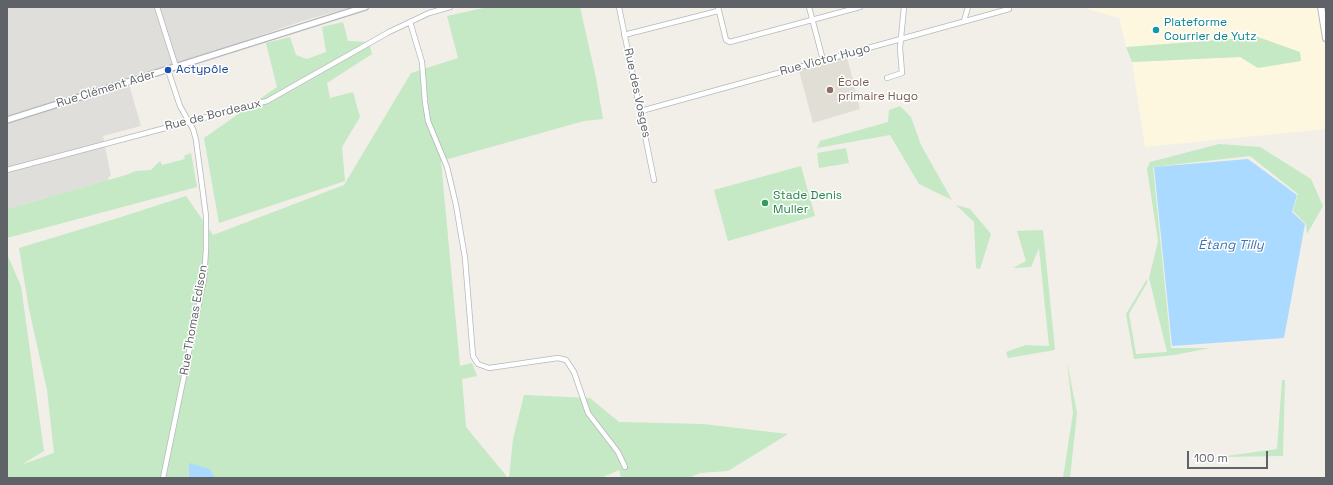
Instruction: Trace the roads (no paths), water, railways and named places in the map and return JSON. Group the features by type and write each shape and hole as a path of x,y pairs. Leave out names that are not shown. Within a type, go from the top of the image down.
{"main road":[{"path":"1321,7 1326,38"}],"street":[{"path":"157,7 176,67"},
{"name":"Rue Clément Ader","path":"7,120 365,7"},
{"name":"Rue de Bordeaux","path":"7,170 267,101 389,32 429,13 450,7"},
{"name":"Rue des Vosges","path":"619,7 654,180"},
{"path":"809,7 823,60"},
{"path":"624,35 718,9 726,40 730,42 860,7"},
{"path":"887,78 902,73 900,39 904,7"},
{"path":"964,21 968,7"},
{"name":"Rue Victor Hugo","path":"641,111 1009,9"},
{"path":"410,22 422,62 428,121 447,167 456,205 465,258 472,356 478,364 489,368 558,358 566,360 574,372 588,413 618,452 625,467"},
{"name":"Rue Thomas Edison","path":"163,478 204,279 206,249 206,216 196,140 189,121 180,106 168,70"}],"water":[{"name":"Étang Tilly","path":"1248,159 1297,195 1292,212 1305,224 1284,338 1172,346 1154,167"},
{"path":"189,463 210,469 215,478 189,478"}],"place":[{"name":"Plateforme Courrier de Yutz","path":"1156,30"},
{"name":"Actypôle","path":"168,70"},
{"name":"École primaire Hugo","path":"830,90"},
{"name":"Stade Denis Muller","path":"765,203"}]}
